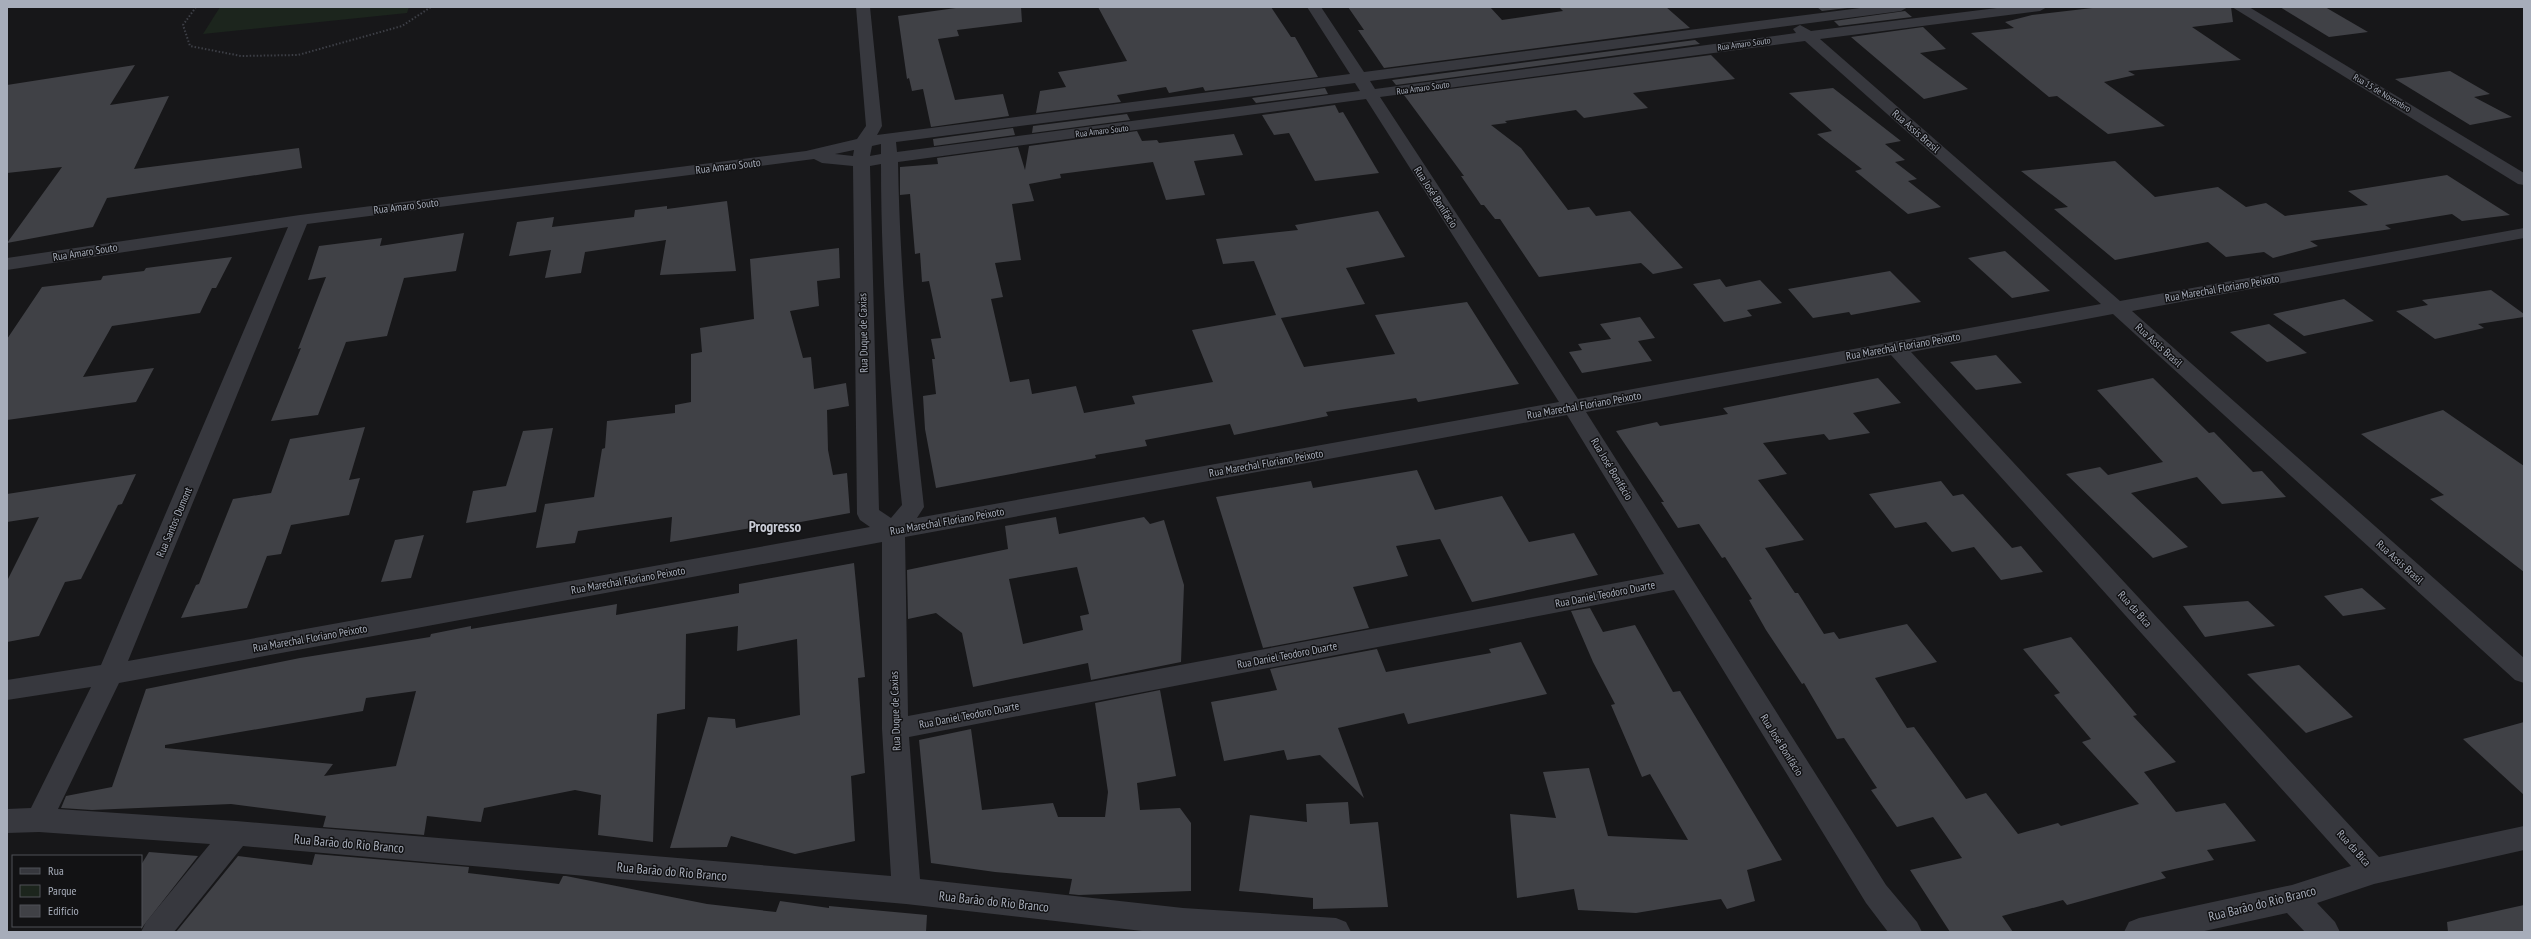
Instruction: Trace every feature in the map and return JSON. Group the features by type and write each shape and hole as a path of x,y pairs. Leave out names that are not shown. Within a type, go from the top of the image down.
{"street":[{"path":"863,7 874,126 889,139 890,249 897,358 913,507 892,531"},
{"name":"Rua José Bonifácio","path":"1314,7 1370,96 1573,406 1876,894 1892,916 1907,932"},
{"name":"Rua Amaro Souto","path":"7,264 300,220 806,156 864,142 1901,7"},
{"name":"Rua Amaro Souto","path":"806,156 861,162 1370,96 1806,35 2040,7"},
{"name":"Rua 15 de Novembro","path":"2240,7 2524,180"},
{"name":"Rua Assis Brasil","path":"1791,22 2116,307 2524,673"},
{"name":"Rua Duque de Caxias","path":"874,126 864,142 861,162 861,253 868,514 892,531 895,729 906,891"},
{"name":"Rua Santos Dumont","path":"39,820 110,674 300,220"},
{"name":"Rua Marechal Floriano Peixoto","path":"7,690 110,674 2524,233"},
{"path":"861,253 890,249"},
{"name":"Rua da Bica","path":"1896,348 2374,871"},
{"path":"864,363 897,358"},
{"name":"Rua Daniel Teodoro Duarte","path":"895,729 1680,580"},
{"name":"Rua Barão do Rio Branco","path":"7,821 39,820 236,833 906,891 1182,927 1336,932"},
{"path":"156,932 236,833"},
{"name":"Rua Barão do Rio Branco","path":"2138,932 2292,898 2374,871 2524,838"},
{"path":"2292,898 2325,932"}],"path":[{"path":"196,7 183,25 190,46 241,56 298,54 343,43 402,26 431,7"}],"green space":[{"path":"220,7 409,7 407,13 203,34"}],"building":[{"path":"963,7 1021,7 1022,22 957,30 959,36 938,39 955,100 1003,94 1009,116 931,127 923,89 912,91 909,78 907,79 898,16"},
{"path":"1098,7 1271,7 1291,37 1295,37 1318,77 1205,91 1203,87 1169,93 1166,87 1117,95 1121,102 1036,113 1040,91 1066,87 1058,72 1127,61"},
{"path":"1348,7 1490,7 1502,20 1563,11 1559,7 1666,7 1690,28 1384,68 1358,30 1364,30"},
{"path":"1817,7 1856,7 1822,11"},
{"path":"2101,7 2231,7 2233,22 2192,27 2241,60 2128,71 2135,75 2104,82 2165,126 2108,134 2057,96 2049,97 1971,33 2014,28 2005,22 2032,15"},
{"path":"2280,7 2325,7 2368,32 2329,37"},
{"path":"1905,11 1912,17 1839,26 1834,21"},
{"path":"1923,27 1946,49 1920,53 1968,89 1924,99 1851,37"},
{"path":"1695,40 1700,44 1396,85 1392,80"},
{"path":"1711,55 1735,79 1633,93 1648,108 1584,118 1576,110 1505,121 1507,123 1491,125 1521,148 1568,210 1589,207 1596,216 1630,211 1683,268 1653,274 1641,263 1539,277 1500,219 1495,219 1484,205 1481,205 1461,176 1464,176 1404,95"},
{"path":"135,65 110,105 169,96 134,169 299,148 302,168 107,198 93,227 7,243 62,167 7,173 7,85"},
{"path":"2450,71 2490,94 2474,97 2512,117 2470,125 2395,79"},
{"path":"1325,88 1328,94 1256,103 1252,98"},
{"path":"1833,88 1901,141 1885,144 1905,160 1895,162 1917,179 1908,181 1941,207 1908,214 1855,171 1862,169 1817,134 1832,131 1789,93"},
{"path":"1335,105 1339,113 1343,112 1379,173 1315,181 1289,133 1274,135 1262,115"},
{"path":"1127,114 1130,120 1032,133 1033,126"},
{"path":"1013,128 1015,135 934,146 933,139"},
{"path":"1137,131 1142,141 1157,140 1159,143 1234,134 1243,155 1194,161 1205,195 1166,200 1153,162 1060,174 1061,178 1029,184 1034,201 1012,204 1021,260 995,263 1003,297 991,299 1010,382 1029,379 1032,394 1076,386 1084,413 1135,404 1132,396 1213,382 1192,330 1276,315 1254,261 1223,264 1216,239 1298,230 1295,225 1378,211 1405,257 1346,268 1365,304 1281,318 1304,367 1395,354 1375,315 1467,302 1519,384 1418,402 1416,398 1326,412 1328,416 1234,435 1230,424 1145,440 1147,446 1095,455 1096,458 936,488 925,429 923,396 936,394 932,359 935,359 931,339 941,338 929,281 922,282 920,253 915,254 910,194 900,195 900,167 938,164 937,158 1018,147 1025,170 1029,146"},
{"path":"2115,161 2155,197 2218,187 2246,207 2266,203 2285,216 2368,205 2348,191 2447,175 2510,215 2462,221 2452,214 2385,225 2391,229 2310,241 2318,246 2273,258 2264,252 2226,257 2208,242 2115,260 2054,209 2068,207 2021,171"},
{"path":"727,201 736,271 660,275 666,240 585,252 581,273 545,278 551,250 509,256 517,222 554,217 552,227 634,217 635,210 667,206 667,209"},
{"path":"464,233 456,271 404,278 387,336 346,342 318,415 271,421 301,348 298,349 326,277 308,280 319,246 382,238 380,246"},
{"path":"839,248 840,278 817,281 819,306 790,311 803,358 811,357 814,389 846,383 849,406 827,410 828,450 833,475 847,473 850,513 751,531 751,528 670,542 672,517 578,531 575,543 536,548 545,504 594,497 602,449 605,448 607,421 675,413 675,405 691,402 691,354 702,352 700,328 754,319 750,259"},
{"path":"2005,251 2050,291 2012,298 1968,258"},
{"path":"232,257 216,288 212,288 200,313 112,326 83,377 154,368 136,402 7,420 7,339 42,287 101,280 103,276 144,271 146,268"},
{"path":"1890,271 1921,302 1851,315 1849,312 1813,318 1788,289"},
{"path":"1720,279 1726,287 1760,280 1782,303 1747,310 1752,316 1724,322 1693,284"},
{"path":"2491,290 2524,314 2524,317 2478,324 2484,328 2435,339 2396,311 2428,305 2422,300"},
{"path":"2344,299 2374,321 2304,336 2273,314"},
{"path":"1640,317 1655,338 1638,341 1652,361 1582,373 1569,352 1582,350 1578,344 1611,339 1600,324"},
{"path":"2269,324 2307,353 2267,362 2230,332"},
{"path":"1996,355 2022,383 1976,390 1950,362"},
{"path":"1878,378 1901,403 1853,413 1870,433 1829,440 1824,434 1763,443 1787,474 1758,480 1804,540 1765,548 1795,593 1798,593 1824,634 1834,632 1839,639 1907,624 1937,662 1875,678 1907,728 1914,727 1966,799 1986,793 2018,834 2058,823 2061,826 2139,804 2082,742 2091,739 2054,695 2060,693 2023,649 2071,637 2137,715 2133,716 2176,762 2144,772 2176,812 2225,803 2256,841 2207,850 2214,860 2161,872 2166,878 2067,905 2063,900 2002,916 2013,932 1950,932 1910,870 1962,858 1933,817 1897,827 1871,790 1877,788 1844,738 1837,739 1804,683 1802,684 1766,630 1749,600 1752,599 1725,557 1722,558 1699,524 1678,528 1661,502 1664,502 1616,431 1657,422 1660,426 1728,414 1723,408"},
{"path":"2153,378 2209,433 2214,432 2253,472 2262,471 2286,497 2222,504 2197,477 2131,493 2188,547 2153,558 2066,474 2100,467 2108,475 2163,462 2097,390"},
{"path":"2443,410 2524,466 2524,572 2430,499 2444,495 2361,434"},
{"path":"365,427 349,480 360,478 349,515 291,525 281,554 267,556 247,608 181,618 196,585 199,584 233,499 271,493 290,439"},
{"path":"553,428 536,512 466,523 473,491 506,486 523,431"},
{"path":"1417,470 1435,510 1502,496 1529,542 1574,533 1598,575 1472,602 1440,539 1396,546 1408,576 1353,587 1369,628 1263,648 1216,497 1311,481 1313,488"},
{"path":"136,474 122,504 118,505 81,579 65,582 39,636 7,642 7,581 39,517 7,522 7,494"},
{"path":"1941,481 1953,496 1963,494 2012,548 2021,546 2043,572 2001,580 1974,547 1952,552 1926,522 1895,528 1869,494"},
{"path":"1056,517 1059,534 1144,517 1150,524 1164,520 1184,585 1181,662 1091,680 1088,663 973,687 962,633 936,613 908,619 907,570 1008,549 1005,526","holes":["1077,567 1089,614 1080,616 1083,630 1023,644 1009,579"]},
{"path":"424,535 411,578 381,582 395,540"},
{"path":"854,563 865,677 858,678 865,773 851,776 855,841 795,854 731,836 727,847 670,848 708,717 735,719 736,728 800,715 797,639 737,651 738,626 686,634 685,709 657,714 653,842 598,835 601,795 575,790 484,808 481,822 427,816 424,835 323,827 326,816 231,804 92,810 61,808 66,796 112,787 146,689 300,658 430,637 431,634 471,626 471,629 617,604 616,615 739,593 739,584","holes":["416,691 396,766 324,776 333,764 165,748 165,745 363,711 366,698"]},
{"path":"2362,588 2386,609 2343,616 2324,596"},
{"path":"2248,601 2275,626 2205,637 2183,606"},
{"path":"1590,608 1603,632 1635,625 1673,692 1680,691 1782,860 1747,870 1755,901 1727,909 1721,899 1636,913 1578,910 1574,889 1517,898 1510,814 1556,818 1543,772 1589,768 1608,836 1688,840 1650,774 1642,777 1611,705 1615,704 1593,662 1571,611"},
{"path":"1521,642 1547,694 1408,724 1404,713 1338,728 1364,798 1320,755 1287,760 1284,750 1224,761 1211,702 1277,690 1270,669 1377,649 1386,672 1491,653 1489,649"},
{"path":"2299,665 2353,717 2306,733 2247,674"},
{"path":"1160,690 1176,776 1137,783 1140,810 1180,808 1191,823 1191,891 1079,895 1069,894 1072,879 995,872 931,863 919,740 971,729 982,810 1053,803 1058,817 1105,817 1108,792 1095,703"},
{"path":"2524,722 2524,795 2463,739"},
{"path":"1348,802 1350,824 1378,822 1388,907 1313,909 1313,898 1239,891 1250,815 1307,822 1306,804"},
{"path":"149,852 198,856 141,929 142,927 142,863"},
{"path":"315,854 469,867 468,873 559,884 563,876 566,876 707,904 776,912 780,901 829,908 829,906 927,915 926,932 176,932 238,856 312,865"},
{"path":"2524,905 2524,932 2448,932 2447,922"}],"district":[{"name":"Progresso","path":"775,527"}]}
